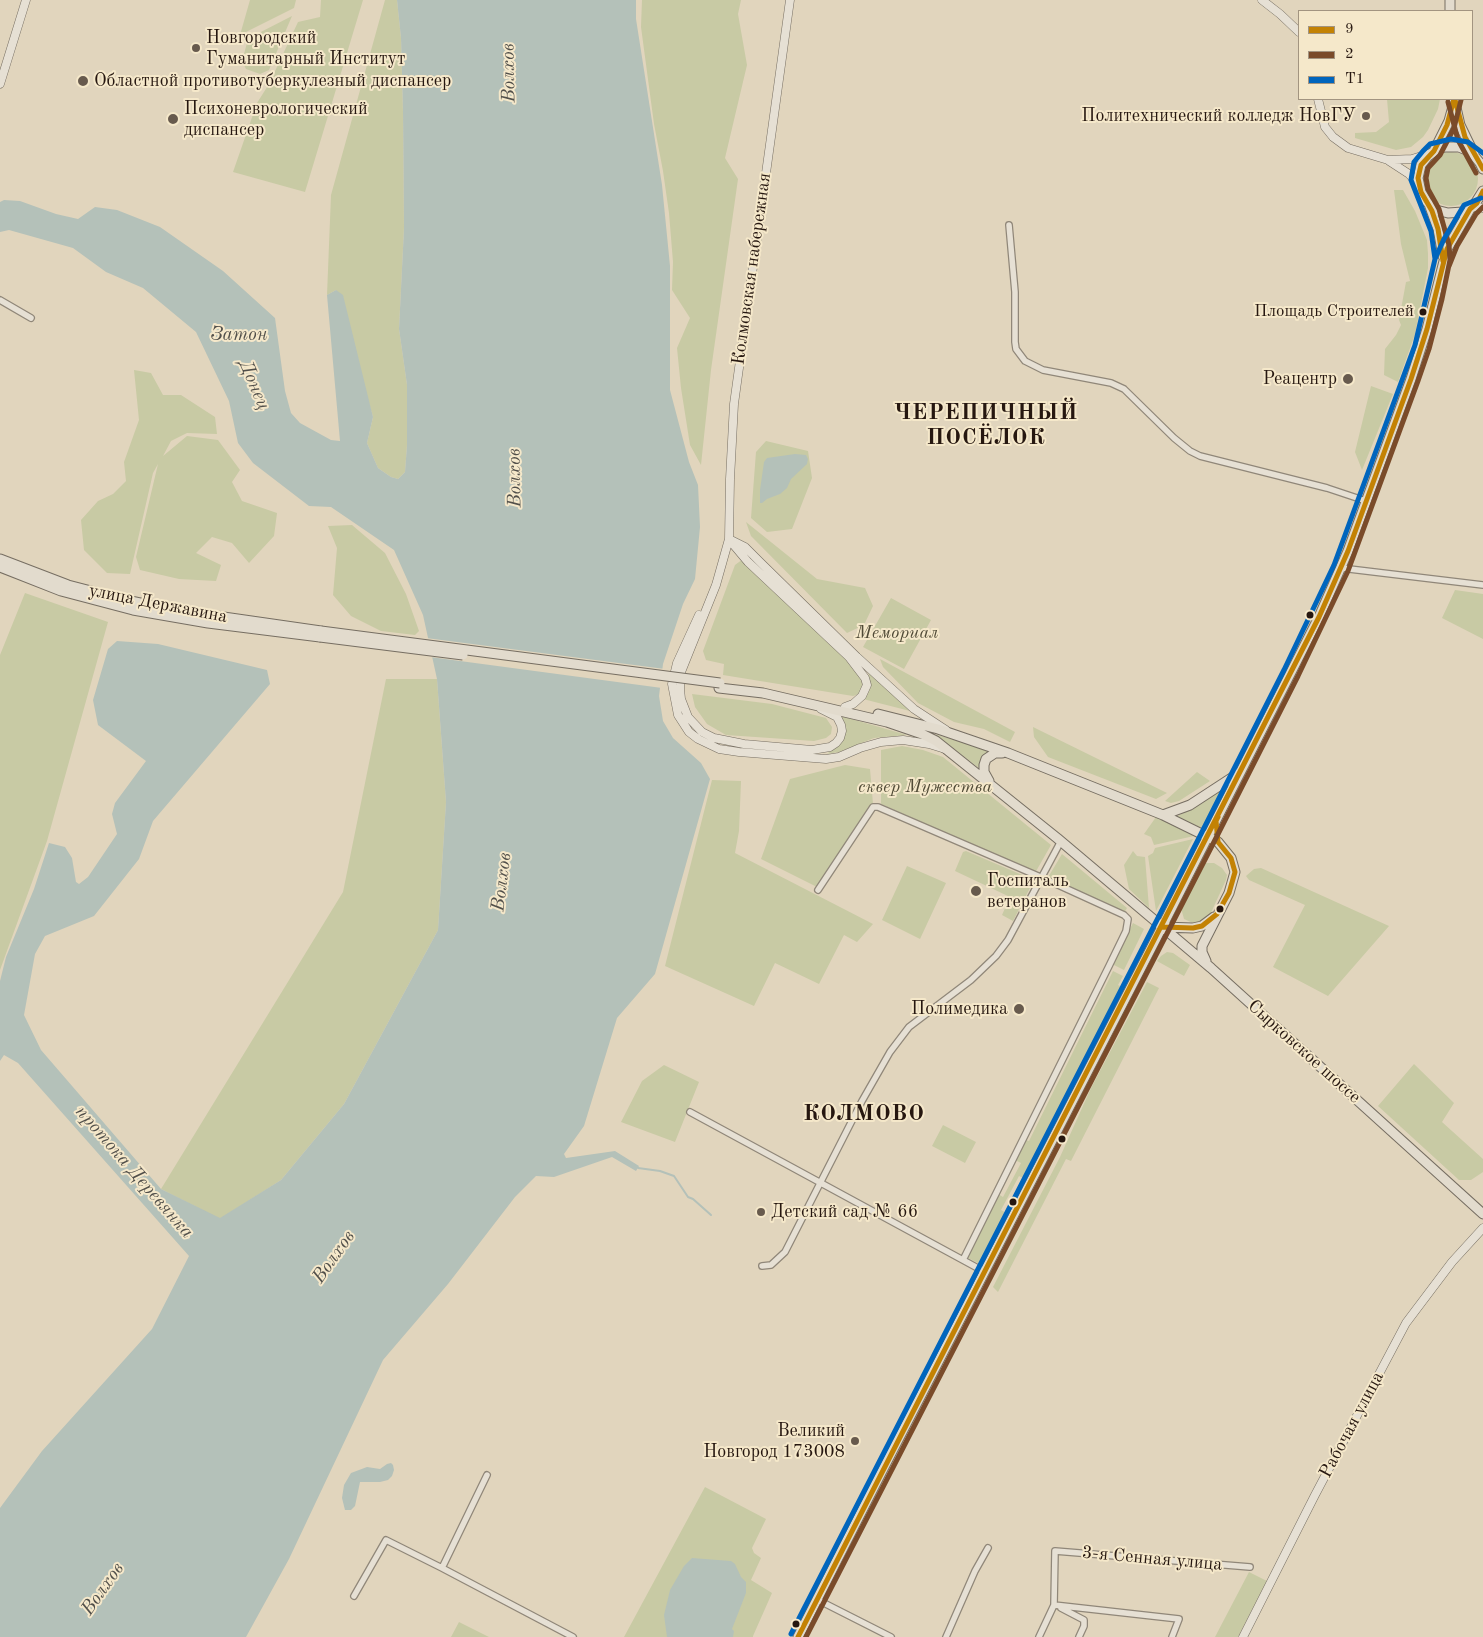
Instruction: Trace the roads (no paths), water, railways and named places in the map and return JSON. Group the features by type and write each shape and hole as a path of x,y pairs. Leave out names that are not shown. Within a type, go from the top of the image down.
{"main road":[{"path":"0,84 26,0"},
{"name":"Колмовская набережная","path":"790,0 734,404 729,539 716,585 681,672 680,680 681,699 688,717 702,732 720,740 812,750 830,747 840,738 841,724 837,716 812,704"},
{"path":"1262,0 1298,31"},
{"path":"1318,100 1323,124 1333,137 1353,150 1388,160 1403,169 1420,186"},
{"path":"1443,259 1438,229 1418,178 1421,166 1432,152 1449,122 1454,100"},
{"path":"1454,100 1465,137 1483,169"},
{"path":"1388,160 1412,159 1452,146 1465,149 1479,159"},
{"path":"798,1637 1208,837 1291,673 1341,568 1422,347 1443,259 1450,243 1477,207 1483,191"},
{"path":"1427,202 1436,210 1448,214 1477,207"},
{"path":"729,539 748,562 849,657 865,678 867,685 862,696 853,704 845,707"},
{"path":"729,539 745,547 914,709 954,734"},
{"name":"Колмовская набережная","path":"729,539 718,571 678,663 672,684 674,704 689,732 698,740 719,749 808,758 826,759 881,742 903,740 929,744 950,751"},
{"name":"улица Державина","path":"0,559 68,584 126,600 168,609 320,634"},
{"name":"улица Державина","path":"0,567 61,591 133,610 208,623 320,634"},
{"path":"320,634 719,685 763,688 921,724 1008,753 1163,815 1218,842 1231,858 1235,872 1229,893 1202,946 1204,958 1211,968"},
{"name":"Сырковское шоссе","path":"719,685 887,722 922,734 950,751 1122,892 1211,968 1483,1214"},
{"path":"991,784 984,772 986,759 995,753 1008,753"},
{"path":"1163,815 1190,805 1240,773"},
{"path":"1216,821 1218,842"},
{"path":"1162,927 1193,928 1202,926 1218,914"},
{"name":"Рабочая улица","path":"1242,1637 1319,1486 1406,1323 1452,1262 1483,1228"}],"street":[{"path":"1009,225 1015,292 1015,342 1016,349 1025,361 1043,370 1111,383 1124,389 1174,438 1190,451 1200,456 1319,485 1366,501"},
{"path":"0,300 31,318"},
{"path":"1341,568 1483,585"},
{"path":"818,890 873,807 878,807 1124,915 1128,919 1128,924 1043,1101 963,1260"},
{"path":"762,1266 771,1265 785,1252 862,1101 890,1052 909,1027 971,980 996,956 1008,940 1061,842"},
{"path":"690,1112 985,1272"},
{"path":"442,1568 487,1475"},
{"path":"354,1596 386,1540 573,1637"},
{"path":"946,1637 975,1571 988,1548"},
{"name":"3-я Сенная улица","path":"1054,1605 1055,1551 1250,1568"},
{"path":"816,1599 891,1637"},
{"path":"1039,1637 1054,1605"},
{"path":"1054,1605 1084,1620 1084,1626 1079,1637"},
{"path":"1054,1605 1179,1619 1172,1637"}],"water":[{"path":"397,0 636,0 636,19 662,185 670,266 670,390 689,462 698,485 700,527 695,579 683,604 663,664 659,696 663,721 673,738 701,763 710,779 655,974 617,1018 584,1126 564,1154 566,1158 615,1151 639,1166 636,1171 612,1157 554,1177 536,1176 515,1197 448,1284 383,1360 289,1559 246,1637 0,1637 0,1508 42,1451 152,1329 189,1256 18,1063 4,1055 0,1061 0,981 6,957 34,889 49,843 65,847 72,858 76,882 79,884 88,877 117,834 112,814 115,803 146,761 98,725 93,700 108,649 117,641 158,644 267,670 270,684 153,821 139,859 94,916 45,936 35,954 24,1015 41,1050 161,1189 220,1218 281,1180 344,1104 438,930 446,802 437,679 423,615 394,550 331,507 309,506 253,463 238,443 229,401 196,332 143,288 106,272 73,248 9,230 0,232 0,202 4,200 20,201 56,214 78,219 95,207 117,210 160,227 223,271 275,318 285,391 291,413 300,423 331,440 340,441 327,295 336,290 343,295 373,417 367,443 378,468 391,477 398,479 405,472 407,385 399,329 404,228 401,38"},
{"path":"795,454 806,455 808,459 807,464 791,479 787,488 780,494 760,503 764,462 767,458"},
{"path":"391,1463 394,1470 392,1476 388,1480 380,1482 360,1482 355,1506 351,1510 345,1510 342,1498 344,1485 351,1473 367,1467 380,1469"},
{"path":"692,1558 731,1561 735,1564 741,1577 746,1582 746,1593 732,1629 734,1631 733,1637 667,1637 664,1615 670,1590 684,1566"}],"waterway":[{"path":"638,1168 660,1171 674,1176 688,1197 693,1199 711,1215"}],"place":[{"name":"Новгородский Гуманитарный Институт","path":"196,48"},
{"name":"Областной противотуберкулезный диспансер","path":"83,81"},
{"name":"Политехнический колледж НовГУ","path":"1366,116"},
{"name":"Психоневрологический диспансер","path":"173,119"},
{"name":"Площадь Строителей","path":"1423,312"},
{"name":"Реацентр","path":"1348,379"},
{"name":"Госпиталь ветеранов","path":"976,891"},
{"name":"Полимедика","path":"1019,1009"},
{"name":"Детский сад № 66","path":"761,1212"},
{"name":"Великий Новгород 173008","path":"855,1441"}],"district":[{"name":"ЧЕРЕПИЧНЫЙ ПОСЁЛОК","path":"986,426"},
{"name":"КОЛМОВО","path":"864,1114"}],"water label":[{"name":"Волхов","path":"509,73"},
{"name":"Затон","path":"239,335"},
{"name":"Донец","path":"254,385"},
{"name":"Волхов","path":"515,478"},
{"name":"Волхов","path":"502,882"},
{"name":"протока Деревянка","path":"134,1172"},
{"name":"Волхов","path":"334,1257"},
{"name":"Волхов","path":"103,1589"}],"park label":[{"name":"Мемориал","path":"897,633"},
{"name":"сквер Мужества","path":"925,787"}]}
